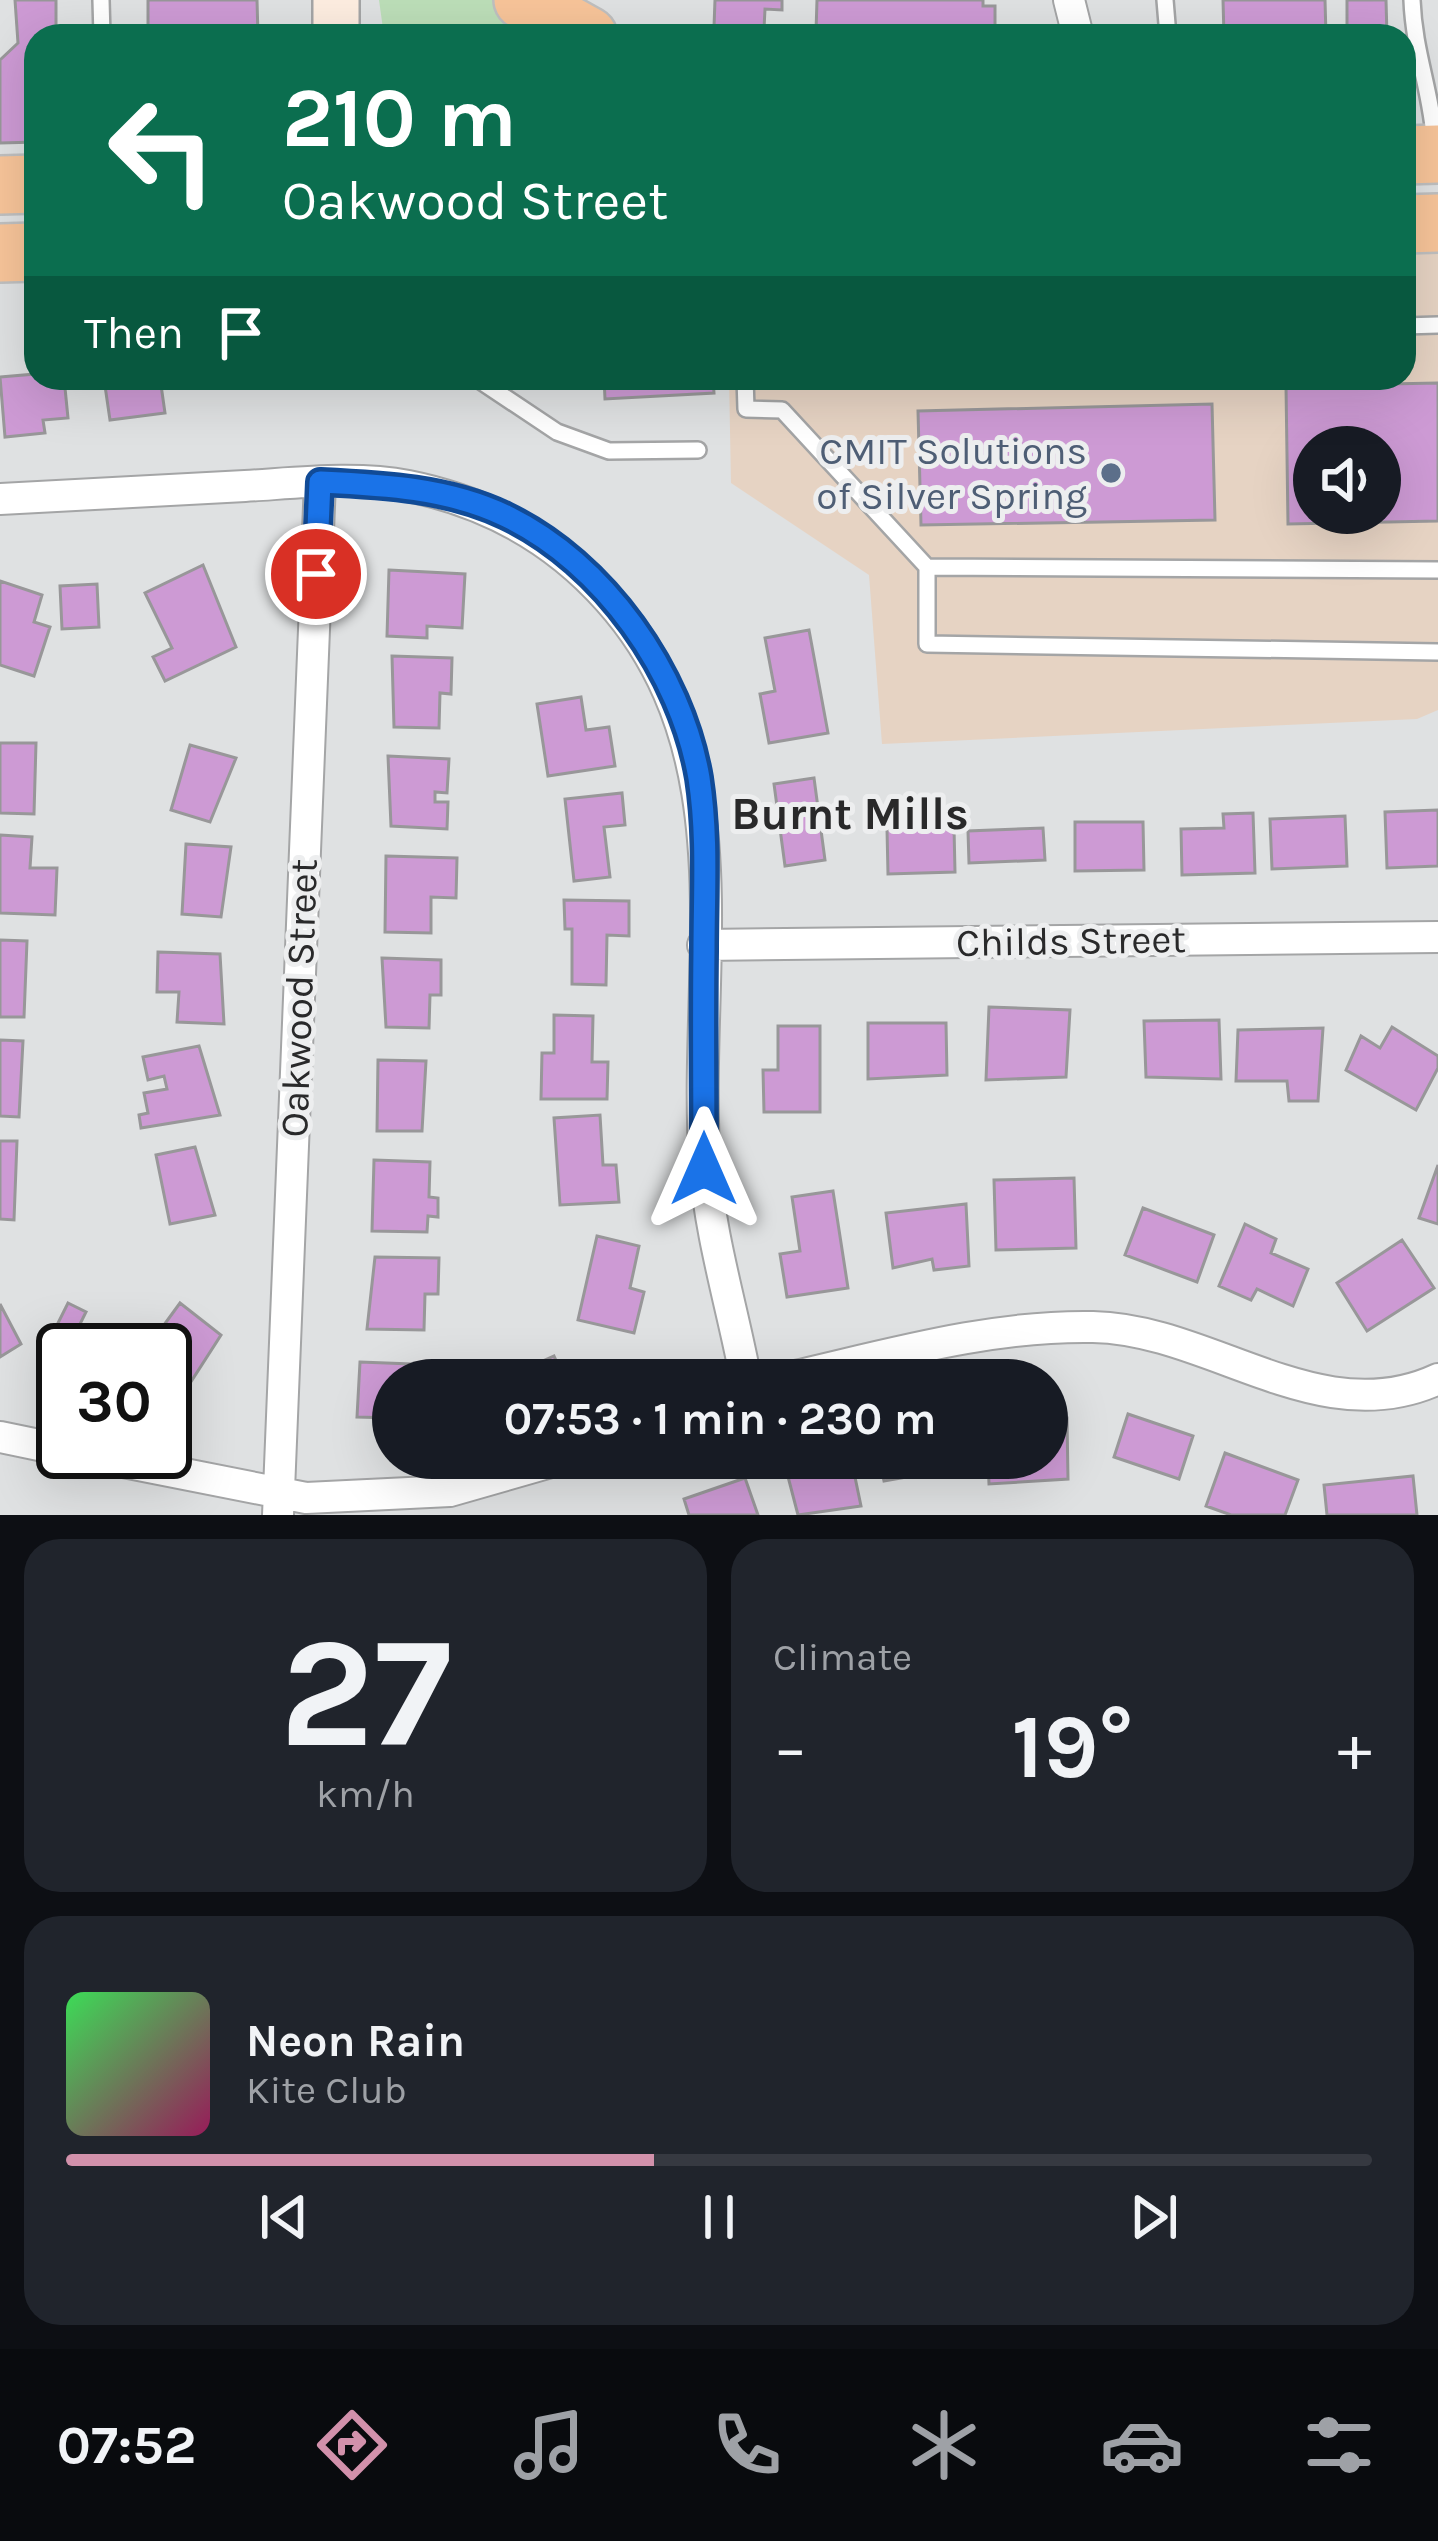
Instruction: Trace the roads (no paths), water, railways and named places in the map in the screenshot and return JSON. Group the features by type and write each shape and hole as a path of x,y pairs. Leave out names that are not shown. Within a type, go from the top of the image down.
{"street":[{"path":"0,499 320,482 406,485 506,516 577,564 641,636 671,692 698,774 707,858 704,1169 742,1359"},
{"name":"Oakwood Street","path":"278,1504 320,482"},
{"name":"Childs Street","path":"704,944 1438,937"},
{"path":"873,1359 986,1334 1096,1327 1202,1349 1288,1383 1340,1394 1382,1395 1438,1379"},
{"path":"0,1437 36,1444"},
{"path":"180,1479 278,1504 306,1498 450,1491 492,1479"}],"lane":[{"path":"1416,58 1430,86 1426,155"},
{"path":"494,390 557,432 609,451 698,449"},
{"path":"745,390 746,409 782,410 926,567 927,644 1438,652"},
{"path":"926,567 1438,570"}],"place":[{"name":"CMIT Solutions of Silver Spring","path":"1111,473"}],"district":[{"name":"Burnt Mills","path":"850,814"}]}
